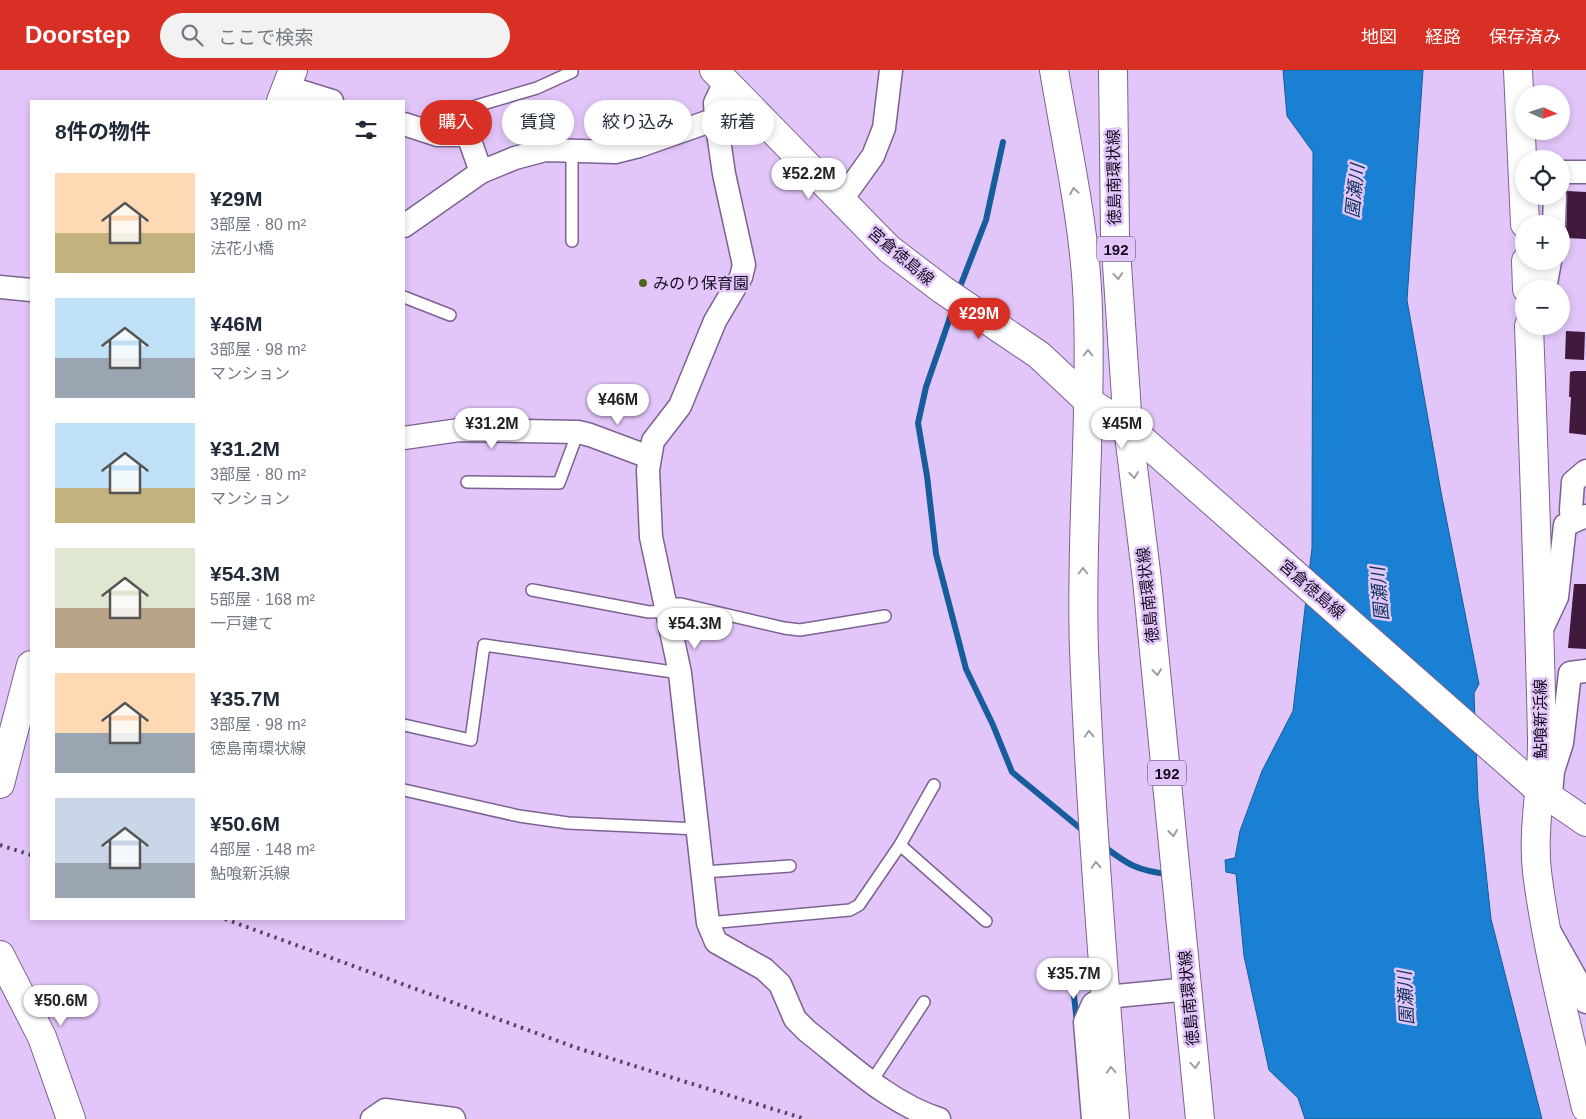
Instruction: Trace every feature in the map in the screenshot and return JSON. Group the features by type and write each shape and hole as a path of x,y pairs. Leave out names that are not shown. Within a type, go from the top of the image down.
{"main road":[{"name":"192","path":"1054,70 1082,238 1088,309 1088,401 1083,534 1084,648 1098,914 1115,1119"},
{"name":"徳島南環状線","path":"1112,70 1115,235 1128,427 1147,580 1189,989 1200,1119"},
{"name":"宮倉徳島線","path":"719,76 840,202 889,250 943,290 1039,355 1088,401 1128,427 1537,787 1586,822"},
{"path":"1519,83 1525,215"},
{"name":"鮎喰新浜線","path":"1529,335 1542,743 1537,787 1537,870 1547,927 1586,1108"},
{"path":"0,784 4,749 30,668"},
{"path":"0,955 42,1037 71,1119"}],"street":[{"path":"840,202 874,156 884,128 891,70"},
{"path":"1519,83 1527,70"},
{"path":"715,100 719,76"},
{"path":"287,86 329,100"},
{"path":"405,124 420,129"},
{"path":"405,225 481,172 515,158 545,150 615,152 702,124"},
{"path":"472,145 481,172"},
{"path":"720,145 731,207 744,254 744,264 741,277 715,321 680,406 653,441 649,457 652,537 680,673 704,872 708,923 716,942 764,969 780,984 795,1019 807,1031 915,1111 939,1119"},
{"path":"1570,172 1586,172"},
{"path":"0,287 30,290"},
{"path":"1530,365 1537,335"},
{"path":"405,438 459,430 578,432 649,457"},
{"path":"1540,633 1557,597 1565,525 1579,519 1571,510 1573,482 1586,471"},
{"path":"1537,787 1553,771 1562,743 1570,673 1586,671"},
{"path":"1547,927 1583,992 1586,1002"},
{"path":"1093,1119 1085,1022 1093,1004 1106,997 1189,989"},
{"path":"372,1119 385,1110 454,1119"}],"lane":[{"path":"492,101 537,88 572,72"},
{"path":"572,152 572,241"},
{"path":"405,298 450,315"},
{"path":"466,482 559,483 578,432"},
{"path":"532,590 649,612 682,604 800,630 884,616"},
{"path":"405,725 471,740 484,645 680,673"},
{"path":"708,923 850,910 859,905 900,845 934,785"},
{"path":"405,790 519,816 568,824 698,829"},
{"path":"900,845 986,921"},
{"path":"704,872 790,866"},
{"path":"872,1081 924,1002"}],"water":[{"name":"園瀬川","path":"1283,70 1423,70 1407,300 1441,492 1479,684 1474,693 1478,798 1491,919 1542,1119 1305,1119 1298,1098 1269,1070 1244,956 1236,874 1226,872 1225,860 1235,858 1240,831 1262,771 1293,711 1312,548 1313,152 1287,116"}],"building":[{"path":"1570,191 1586,192 1586,239 1570,238 1570,215 1566,215 1567,205 1570,205"},
{"path":"1570,331 1585,332 1584,360 1565,359 1566,335 1570,335"},
{"path":"1586,371 1586,435 1569,433 1570,372"},
{"path":"1574,584 1586,584 1586,649 1568,648"}],"waterway":[{"path":"958,292 986,220 1003,142"},
{"path":"954,306 926,387 918,423 927,476 936,554 966,669 993,725 1012,772 1086,833"},
{"path":"1102,845 1133,866 1169,874"},
{"path":"1071,969 1077,1023"}],"railway":[{"path":"0,845 30,855"},
{"path":"228,920 577,1048 805,1119"}],"place":[{"name":"みのり保育園","path":"643,283"}]}
